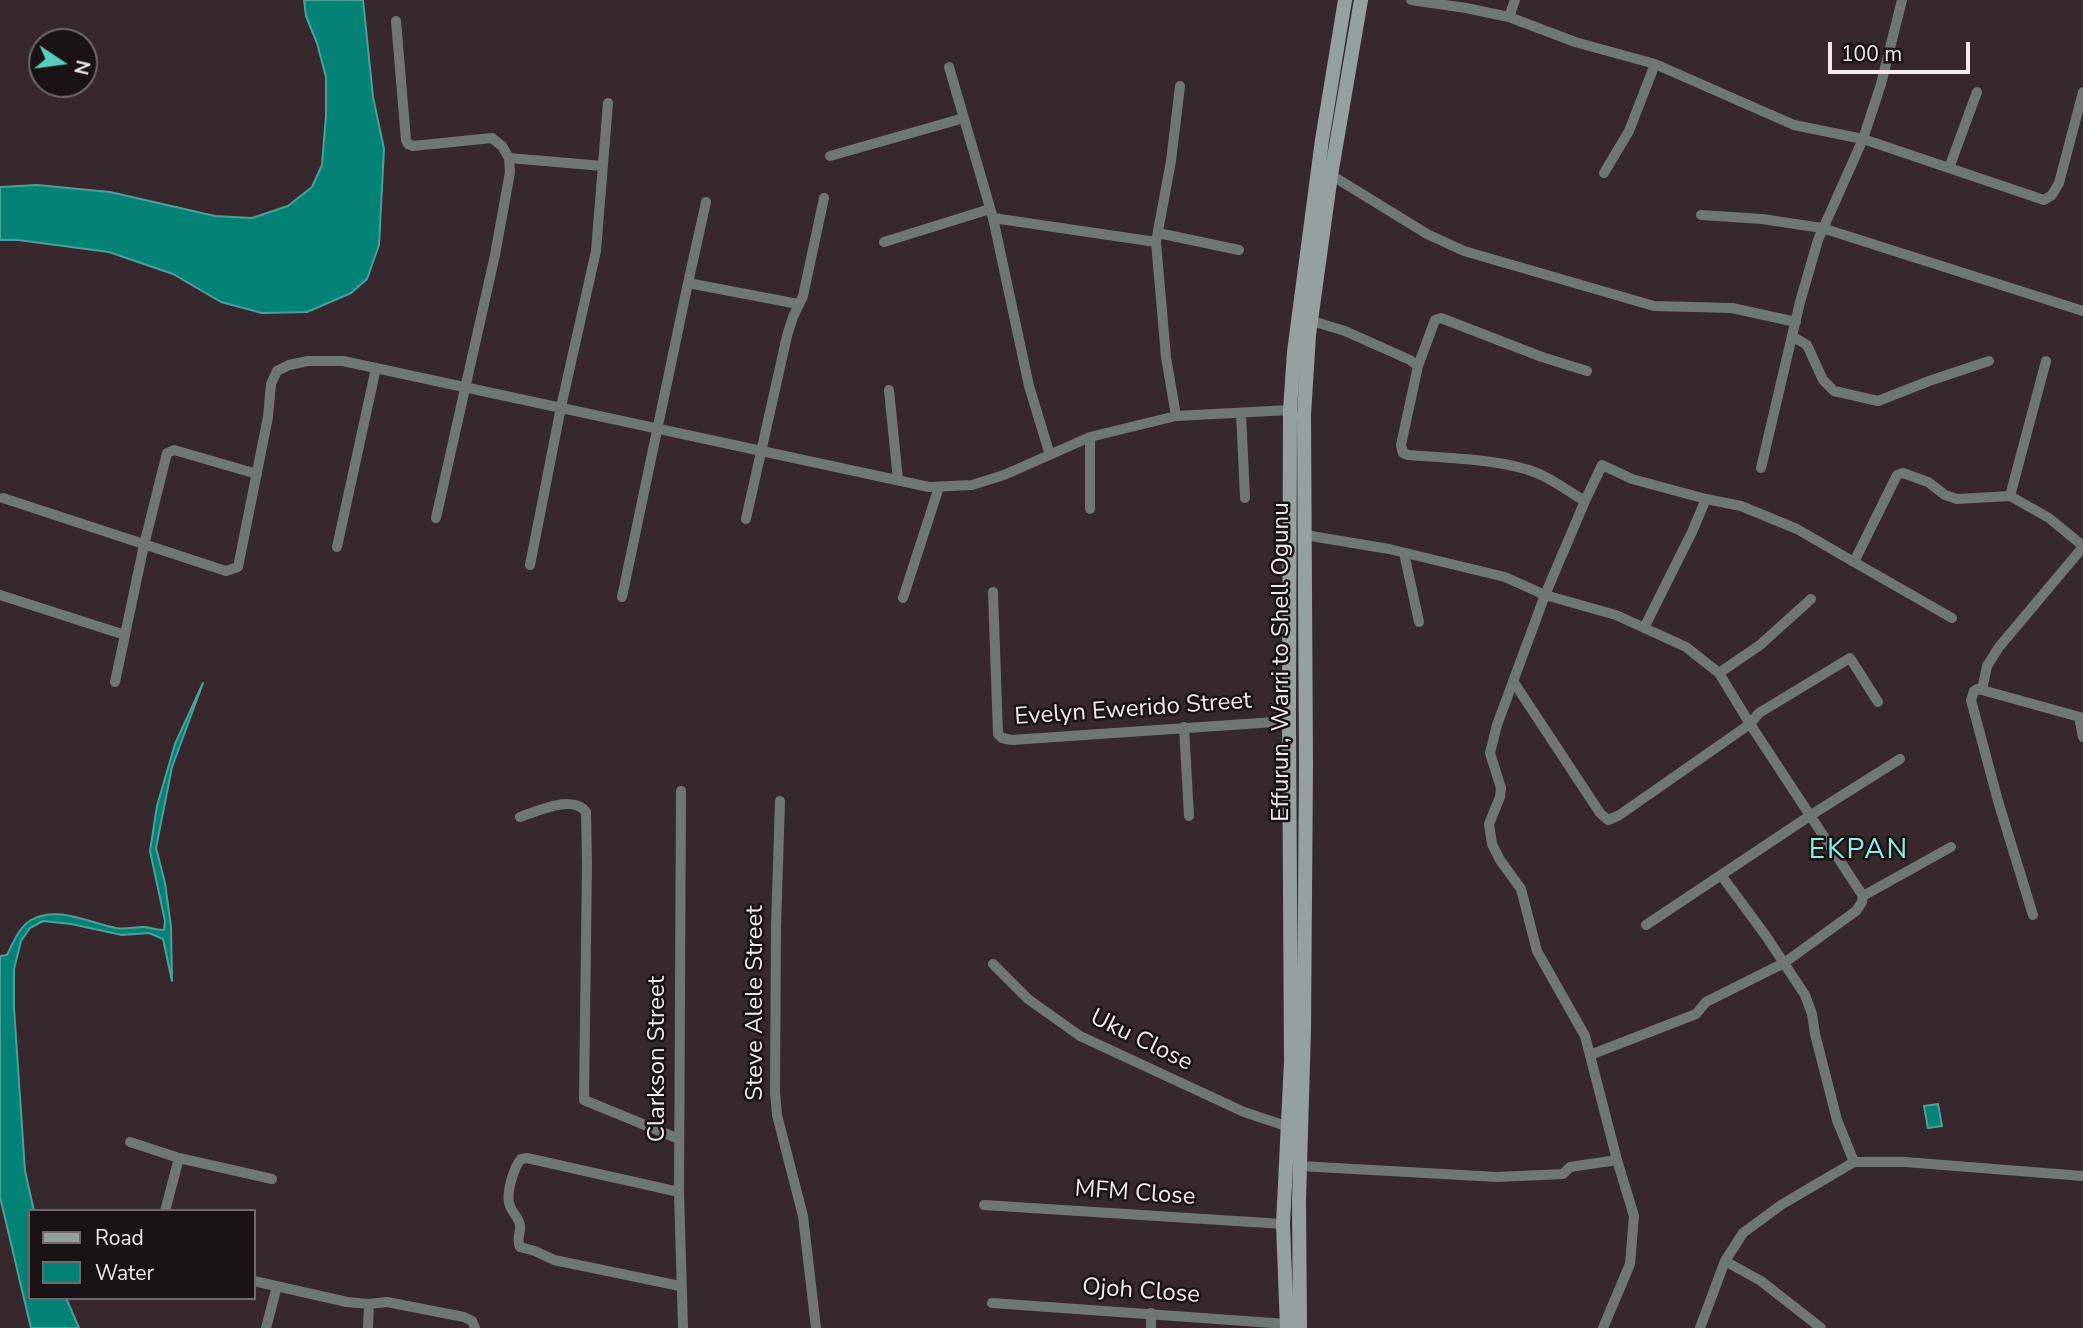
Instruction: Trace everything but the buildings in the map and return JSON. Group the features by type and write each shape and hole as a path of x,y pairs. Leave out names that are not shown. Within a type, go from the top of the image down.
{"main road":[{"name":"Effurun, Warri to Shell Ogunu","path":"1291,1327 1283,1224 1291,1061 1290,410 1294,352 1322,140 1345,0"},
{"name":"Effurun, Warri to Shell Ogunu","path":"1291,1327 1304,1029 1304,415 1312,321 1331,175 1361,0"},
{"path":"1290,765 1306,765"}],"street":[{"path":"1410,0 1467,4 1509,17 1575,43 1654,64 1794,125 1863,139 2044,200 2052,195 2059,183 2083,92"},
{"path":"1509,17 1515,0"},
{"path":"1760,468 1800,302 1822,228 1863,139 1881,84 1902,0"},
{"path":"396,21 408,144 413,146 492,138 502,146 509,158 510,172 495,255 436,518"},
{"path":"1604,173 1629,131 1654,64"},
{"path":"949,67 992,214 1029,386 1050,455"},
{"path":"1176,416 1165,345 1157,237 1171,161 1180,86"},
{"path":"1949,168 1977,92"},
{"path":"530,565 561,407 596,251 608,103"},
{"path":"830,156 964,118"},
{"path":"509,158 603,166"},
{"path":"1331,175 1427,234 1464,251 1654,306 1732,307 1796,321"},
{"path":"746,519 787,336 803,296 824,198"},
{"path":"622,597 706,202"},
{"path":"884,242 992,214 1240,250"},
{"path":"1701,215 1762,219 1822,228 2083,311"},
{"path":"688,283 798,304"},
{"path":"1585,501 1538,474 1522,469 1482,461 1408,455 1403,453 1401,445 1418,366 1435,320 1441,318 1542,357 1587,371"},
{"path":"1312,321 1345,331 1418,366"},
{"path":"1792,336 1807,345 1823,380 1834,391 1878,401 1989,361"},
{"path":"3,498 226,571 238,567 268,417 271,384 277,371 308,361 343,361 929,487 972,485 1004,475 1090,438 1176,416 1290,410"},
{"path":"2010,496 2046,361"},
{"path":"337,547 376,368"},
{"path":"889,390 898,480"},
{"path":"1241,413 1245,498"},
{"path":"1090,438 1090,509"},
{"path":"115,682 165,457 170,451 181,452 257,474"},
{"path":"1604,1328 1630,1264 1634,1216 1585,1036 1537,951 1521,889 1500,860 1490,836 1489,824 1501,788 1490,753 1497,725 1545,595 1602,465 1632,479 1741,506 1797,528 1952,618"},
{"path":"1854,562 1897,475 1903,473 1928,482 1945,495 1957,499 2010,496 2049,518 2083,547 1999,647 1987,666 1982,690"},
{"path":"903,598 939,486"},
{"path":"1644,628 1706,499"},
{"path":"1305,535 1404,552 1505,577 1545,595 1616,615 1686,647 1719,673 1863,896 1856,911 1784,963 1706,1002 1696,1014 1590,1055"},
{"path":"1404,552 1419,622"},
{"name":"Evelyn Ewerido Street","path":"993,592 998,734 1002,738 1012,740 1289,721"},
{"path":"0,595 125,635"},
{"path":"1719,673 1760,645 1811,599"},
{"path":"1513,681 1600,813 1608,820 1618,816 1750,724 1759,713 1850,658 1878,702"},
{"path":"2033,915 1971,700 1974,691 1982,690 2081,718 2083,737"},
{"path":"1184,727 1189,816"},
{"path":"1646,925 1900,759"},
{"name":"Clarkson Street","path":"681,791 679,1192 682,1328"},
{"name":"Steve Alele Street","path":"780,801 775,1092 777,1115 803,1216 816,1328"},
{"path":"520,817 557,806 575,804 586,812 584,1100 679,1139"},
{"path":"1863,896 1951,847"},
{"path":"1721,875 1805,995 1812,1014 1833,1106 1854,1162"},
{"name":"Uku Close","path":"993,964 1028,999 1080,1036 1244,1112 1289,1127"},
{"path":"130,1142 179,1158 272,1179"},
{"path":"166,1209 179,1158"},
{"path":"679,1192 527,1158 521,1159 516,1165 508,1199 520,1225 517,1241 520,1247 554,1260 680,1286"},
{"path":"1300,1166 1497,1177 1563,1174 1570,1167 1617,1160"},
{"path":"1700,1328 1725,1261 1743,1233 1781,1205 1854,1162 1905,1162 2083,1176"},
{"name":"MFM Close","path":"984,1205 1283,1224"},
{"path":"1725,1261 1761,1281 1821,1328"},
{"path":"256,1281 347,1301 369,1304 387,1302 464,1317 472,1321 475,1328"},
{"path":"266,1328 277,1286"},
{"name":"Ojoh Close","path":"992,1303 1151,1313 1291,1327"},
{"path":"368,1328 369,1304"},
{"path":"1151,1313 1151,1328"}],"water":[{"path":"304,0 363,0 373,97 384,149 379,245 367,279 351,293 307,312 262,313 221,302 173,274 109,252 0,240 0,187 37,185 110,192 215,216 252,218 288,206 312,187 322,165 326,115 326,77 306,16"},
{"path":"203,683 172,767 156,848 165,883 171,927 172,981 163,939 149,933 122,935 43,921 30,928 21,941 14,969 14,1008 25,1171 34,1209 28,1209 28,1300 67,1300 79,1328 31,1328 0,1197 0,956 7,955 27,923 52,914 74,916 119,929 143,927 164,930 165,921 150,851 157,806 175,744"},
{"path":"1938,1104 1942,1126 1928,1128 1924,1106"}],"district":[{"name":"EKPAN","path":"1859,851"}]}
